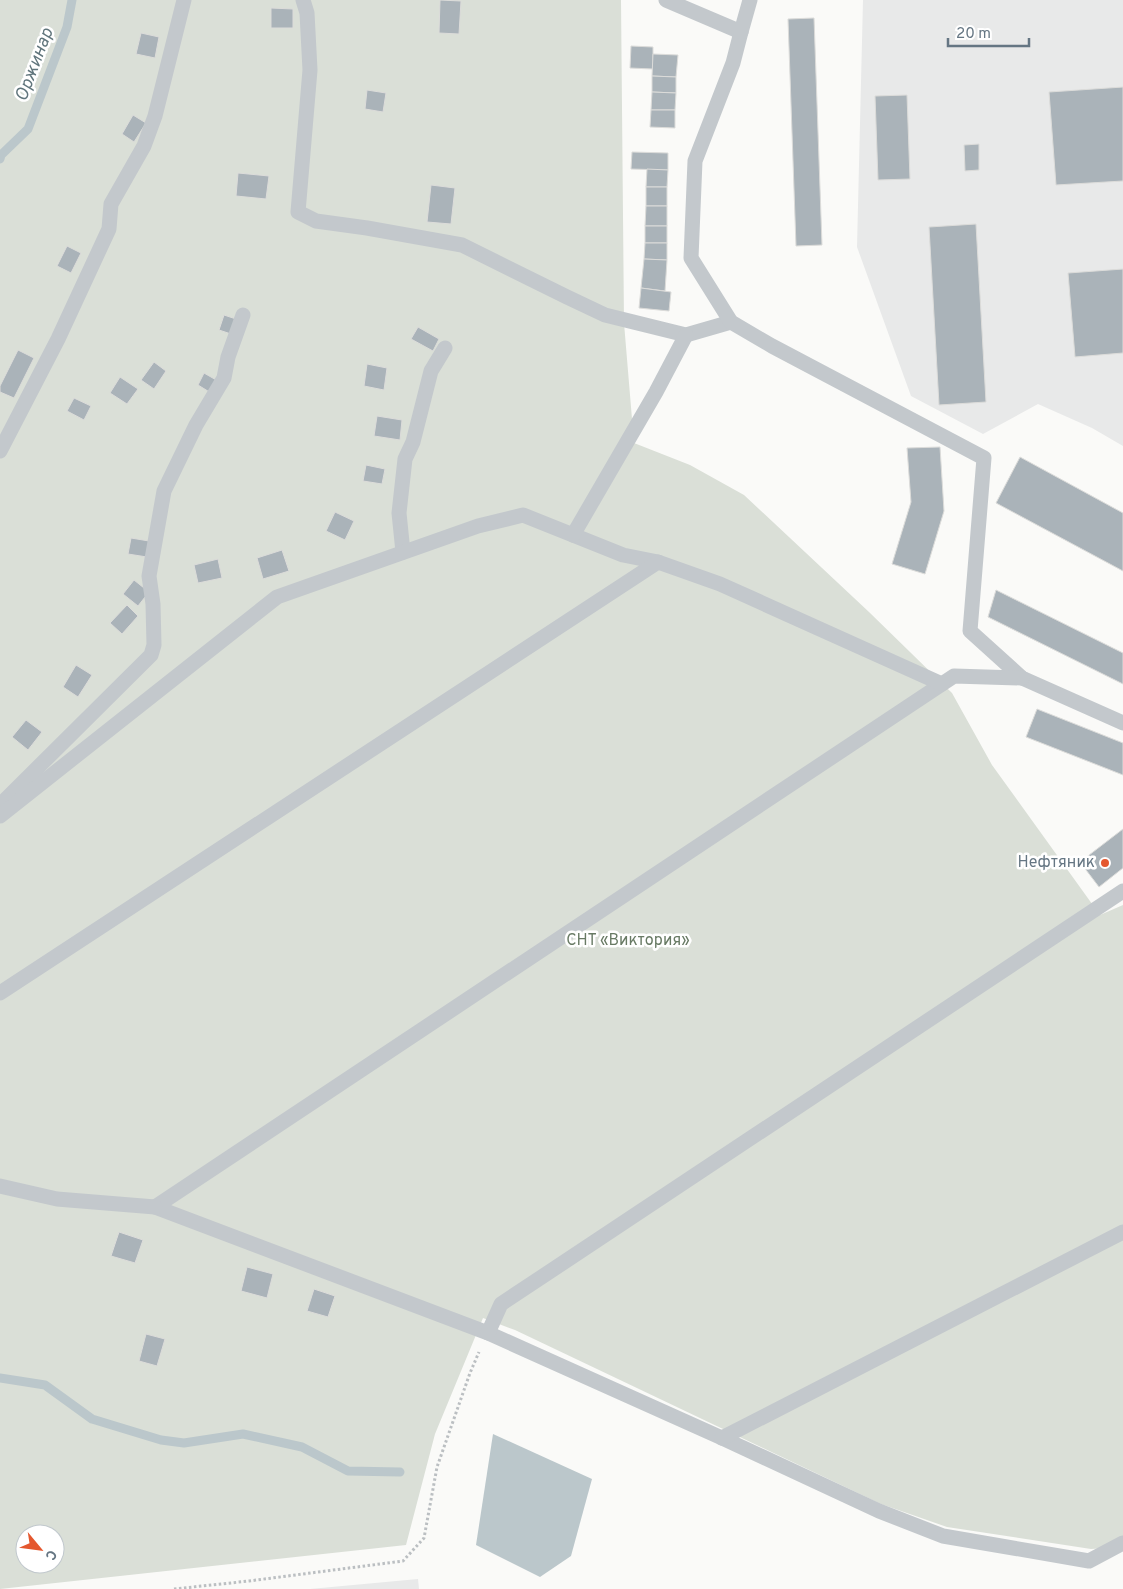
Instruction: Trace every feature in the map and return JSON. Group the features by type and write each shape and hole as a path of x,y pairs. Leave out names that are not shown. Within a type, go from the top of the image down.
{"lane":[{"path":"0,451 62,330 109,229 111,204 144,146 155,116 184,0"},
{"path":"303,0 307,13 310,70 298,212 316,221 462,245 605,315 686,335 731,322"},
{"path":"666,0 741,32"},
{"path":"750,0 733,63 695,161 691,258 731,322 772,346 984,458 970,631 1022,678 1123,724"},
{"path":"0,805 151,655 154,645 153,604 149,576 164,491 196,425 224,378 228,357 243,315"},
{"path":"573,535 656,392 686,335"},
{"path":"403,552 400,513 405,459 413,442 431,371 445,348"},
{"path":"0,816 277,597 478,526 523,516 623,555 658,562 720,584 942,684"},
{"path":"0,993 658,562"},
{"path":"155,1207 954,676 1022,678"},
{"path":"488,1333 501,1304 1123,891"},
{"path":"0,1186 56,1199 155,1207 488,1333 879,1511 943,1536 1089,1561 1123,1543"},
{"path":"722,1438 1123,1232"}],"path":[{"path":"174,1589 249,1582 403,1561 424,1538 437,1467 470,1373 488,1333"}],"shaded area":[{"path":"863,0 1123,0 1123,446 1092,428 1038,404 983,434 911,396 857,247"},
{"path":"493,1434 592,1479 571,1556 540,1577 476,1545"},
{"path":"418,1579 419,1589 310,1589"}],"green space":[{"name":"СНТ «Виктория»","path":"0,0 621,0 624,323 634,443 690,465 744,495 869,612 952,693 992,765 1100,915 1123,905 1123,1547 1091,1549 947,1527 881,1504 515,1330 483,1318 435,1434 406,1545 0,1589"}],"building":[{"path":"440,0 461,1 459,34 439,33"},
{"path":"271,8 293,9 293,28 271,28"},
{"path":"814,18 822,245 796,246 788,19"},
{"path":"141,33 159,37 155,58 136,54"},
{"path":"631,46 653,47 653,69 630,68"},
{"path":"653,54 678,55 676,77 652,76"},
{"path":"652,76 676,77 676,93 652,92"},
{"path":"1123,87 1123,181 1056,185 1049,92"},
{"path":"367,90 386,93 383,112 365,109"},
{"path":"652,92 676,93 675,110 651,110"},
{"path":"907,95 910,179 878,180 875,96"},
{"path":"651,110 675,110 675,128 650,127"},
{"path":"133,115 146,123 134,142 122,134"},
{"path":"979,144 979,170 965,171 964,145"},
{"path":"632,152 668,153 668,170 631,169"},
{"path":"647,169 668,170 667,187 646,187"},
{"path":"238,173 269,176 266,199 236,196"},
{"path":"431,185 455,188 451,224 427,222"},
{"path":"646,187 667,187 667,206 646,206"},
{"path":"646,206 667,206 667,226 645,226"},
{"path":"976,224 986,402 939,405 929,227"},
{"path":"645,226 667,226 667,243 645,243"},
{"path":"645,243 667,243 667,260 644,259"},
{"path":"67,246 81,253 71,273 57,266"},
{"path":"644,259 667,260 665,291 641,288"},
{"path":"1123,269 1123,353 1075,357 1068,273"},
{"path":"641,288 671,292 669,311 639,308"},
{"path":"224,315 236,319 231,334 219,330"},
{"path":"418,327 439,339 433,351 411,339"},
{"path":"18,350 34,358 14,398 0,392 0,386"},
{"path":"154,362 166,371 154,389 141,380"},
{"path":"367,364 387,368 384,390 364,386"},
{"path":"204,373 218,381 211,393 198,385"},
{"path":"120,377 138,389 127,404 110,393"},
{"path":"74,398 91,406 84,420 67,411"},
{"path":"377,416 402,420 400,440 374,436"},
{"path":"940,447 944,511 925,574 892,564 911,502 907,448"},
{"path":"1020,457 1123,513 1123,571 996,503"},
{"path":"366,465 385,469 382,484 363,481"},
{"path":"335,512 354,521 345,540 326,531"},
{"path":"131,538 149,541 147,557 128,554"},
{"path":"282,550 289,571 263,579 257,558"},
{"path":"218,559 222,578 198,583 194,565"},
{"path":"134,580 149,592 138,606 123,594"},
{"path":"996,590 1123,653 1123,684 988,617"},
{"path":"127,605 138,616 122,634 110,623"},
{"path":"76,665 92,675 78,697 63,687"},
{"path":"1037,709 1123,743 1123,775 1026,737"},
{"path":"26,720 42,732 28,750 12,737"},
{"path":"1123,829 1123,868 1099,887 1080,862"},
{"path":"119,1232 143,1240 135,1263 111,1256"},
{"path":"247,1267 273,1274 267,1298 241,1291"},
{"path":"314,1289 335,1296 328,1317 307,1311"},
{"path":"146,1334 165,1339 157,1366 139,1361"}],"waterway":[{"name":"Оржинар","path":"0,159 1,155 28,129 67,27 72,0"},
{"path":"0,1378 45,1385 92,1419 161,1440 184,1443 243,1434 302,1447 348,1471 400,1472"}],"place":[{"name":"Нефтяник","path":"1105,863"}]}
